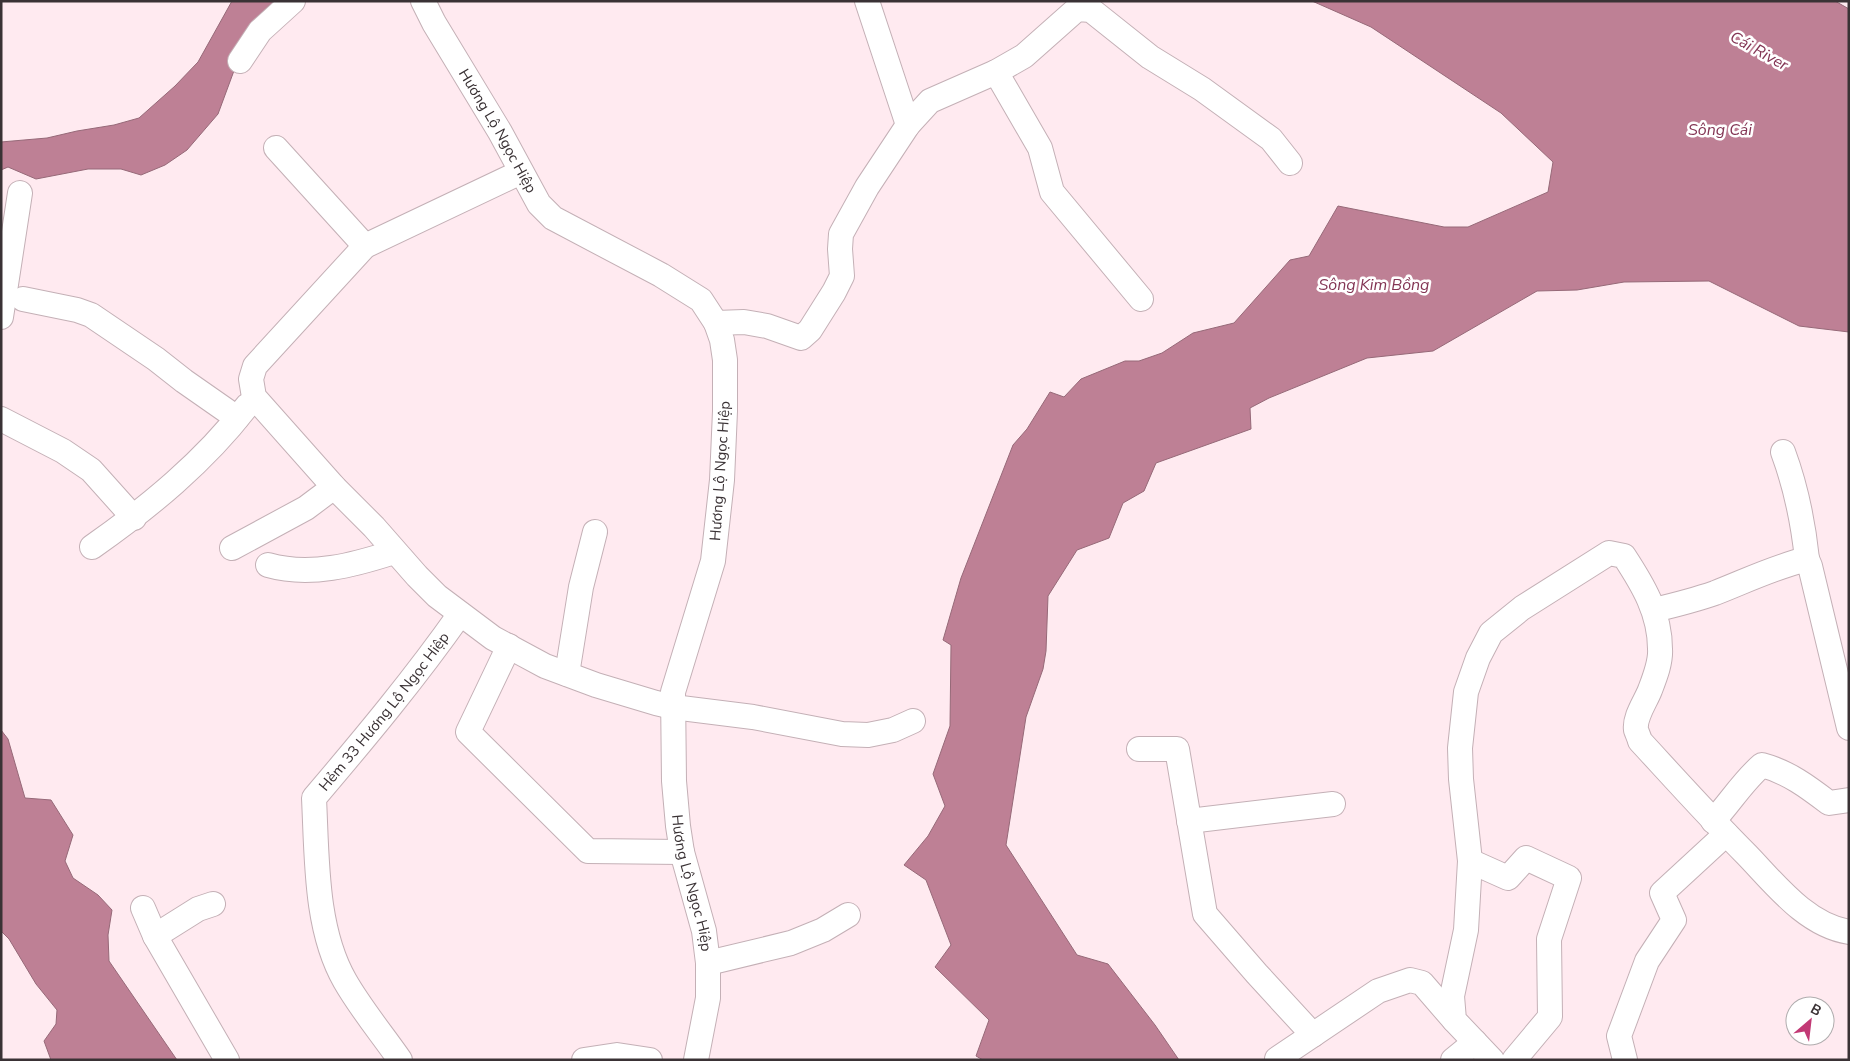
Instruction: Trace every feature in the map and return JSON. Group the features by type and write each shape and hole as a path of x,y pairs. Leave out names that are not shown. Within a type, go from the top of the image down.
{"street":[{"path":"240,61 260,31 293,1"},
{"name":"Hương Lộ Ngọc Hiệp","path":"423,1 434,23 500,132 538,204 553,218 682,287 701,300 716,322 722,340 725,360 725,411 722,480 713,561 673,692 674,781 682,852 704,931 708,962 708,998 696,1060"},
{"path":"867,1 908,125"},
{"path":"716,322 744,322 767,326 800,338 810,330 842,276 841,234 867,187 908,125 930,101 996,72 1024,56 1077,9 1091,10 1150,57 1202,89 1270,139 1290,163"},
{"path":"996,72 1040,148 1052,192 1141,299"},
{"path":"276,148 365,246"},
{"path":"521,172 365,246 255,366 251,379 254,397 394,552 437,596 493,638 545,666 613,690 673,707 762,718 842,734 868,735 892,730 913,721"},
{"path":"1,317 20,193"},
{"path":"23,299 91,314 237,418"},
{"path":"92,547 134,518 157,499 204,455 254,397"},
{"path":"1,419 63,451 91,470 134,518"},
{"path":"1783,452 1794,483 1807,559 1849,728"},
{"path":"232,548 306,508 334,486"},
{"path":"567,674 581,587 595,532"},
{"path":"268,565 298,570 316,570 368,560 394,552"},
{"path":"1454,1020 1452,996 1466,930 1470,861 1461,779 1460,748 1466,692 1478,658 1492,633 1522,608 1609,553 1624,556 1639,579 1654,610 1660,649 1658,667 1650,691 1640,711 1636,728 1640,740 1719,828 1794,903 1818,920 1841,931 1849,932"},
{"path":"1654,610 1708,595 1781,565 1807,559"},
{"name":"Hẻm 33 Hương Lộ Ngọc Hiệp","path":"400,1060 345,980 330,948 319,889 314,798 375,726 460,614"},
{"path":"508,646 468,732 588,851 682,852"},
{"path":"1140,749 1177,749 1205,914 1313,1035"},
{"path":"1625,1060 1619,1036 1647,961 1674,920 1662,893 1719,828 1732,800 1749,776 1762,765 1776,769 1807,785 1829,803 1849,800"},
{"path":"1189,821 1333,804"},
{"path":"1470,861 1508,878 1526,858 1569,878 1550,940 1550,1017 1514,1060"},
{"path":"156,936 198,909 213,904"},
{"path":"142,908 156,936 228,1060"},
{"path":"708,962 791,943 823,930 848,915"},
{"path":"1277,1059 1378,991 1410,980 1422,982 1454,1020 1492,1060"},
{"path":"1452,1060 1475,1042"},
{"path":"584,1060 616,1055 650,1060"}],"water":[{"path":"232,1 274,1 251,23 235,48 235,68 218,114 187,150 165,165 141,175 121,169 88,169 36,179 8,167 1,170 1,142 47,138 114,125 139,118 175,86 198,62"},
{"path":"1312,1 1835,1 1849,9 1849,332 1799,326 1709,281 1624,282 1577,290 1537,291 1433,351 1367,358 1269,398 1250,408 1251,429 1156,463 1144,491 1123,503 1109,538 1077,550 1048,596 1046,651 1043,669 1026,717 1006,845 1077,955 1108,964 1155,1025 1179,1060 983,1060 976,1056 989,1020 935,967 951,945 926,880 904,865 928,836 945,806 933,774 950,726 951,645 943,640 961,578 1013,445 1027,429 1050,392 1064,397 1081,379 1125,361 1139,361 1162,353 1193,333 1234,323 1290,260 1309,256 1338,206 1444,227 1468,227 1548,192 1553,162 1501,113 1371,27"},
{"path":"1,730 8,739 25,798 51,800 73,835 65,861 73,878 98,895 112,910 108,935 109,961 177,1060 51,1060 44,1041 56,1024 57,1010 36,984 9,939 1,931"}],"water label":[{"name":"Cái River","path":"1759,51"},
{"name":"Sông Cái","path":"1720,130"},
{"name":"Sông Kim Bồng","path":"1374,285"}]}
